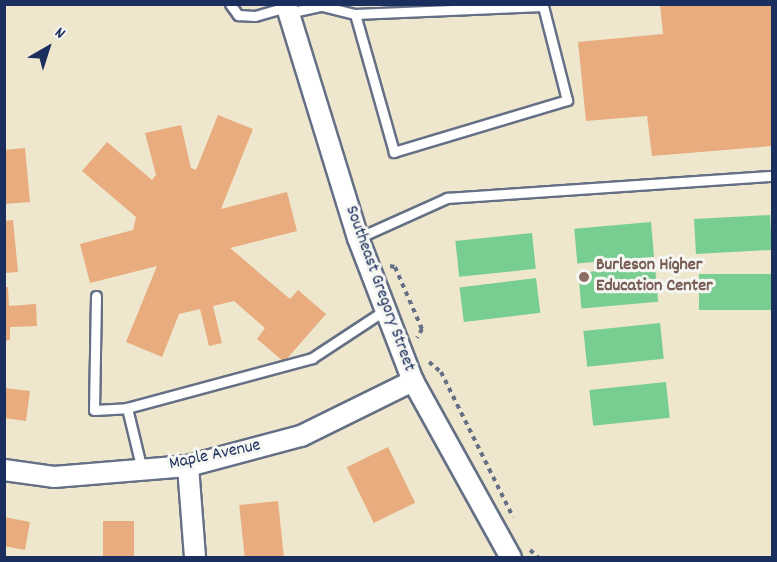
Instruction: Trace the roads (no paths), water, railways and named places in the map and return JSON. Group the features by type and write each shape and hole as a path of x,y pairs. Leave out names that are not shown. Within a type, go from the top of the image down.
{"street":[{"name":"Southeast Gregory Street","path":"287,8 358,238 413,381 518,552"},
{"name":"Maple Avenue","path":"4,470 54,477 188,466 300,436 413,381"},
{"path":"188,466 195,558"}],"lane":[{"path":"230,4 238,15 255,16 287,8 322,6 355,14 543,6 567,100 394,152 355,14"},
{"path":"358,238 447,198 772,176"},
{"path":"96,296 94,410 127,408 312,358 385,310"},
{"path":"127,408 142,470"}],"place":[{"name":"Burleson Higher Education Center","path":"584,277"}]}
